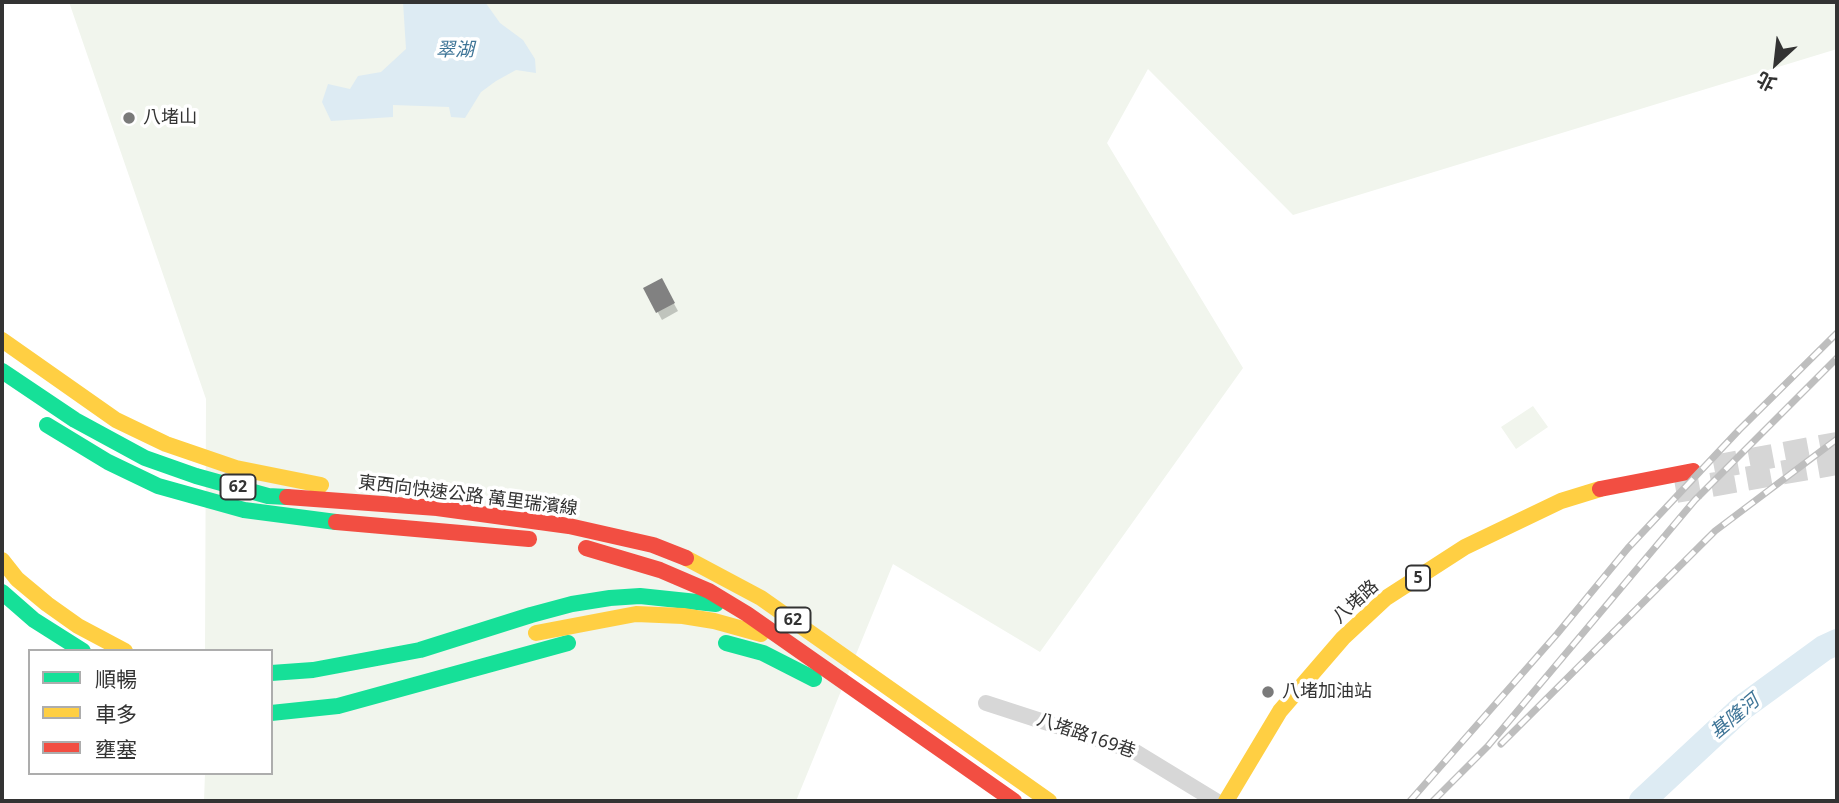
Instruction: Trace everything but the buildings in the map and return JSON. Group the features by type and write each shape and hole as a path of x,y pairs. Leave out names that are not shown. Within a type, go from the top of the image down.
{"main road":[{"path":"2,340 116,420 166,444 236,468 437,508"},
{"name":"東西向快速公路 萬里瑞濱線","path":"2,371 87,427 145,458 196,476 268,496 437,508 501,516 569,526 653,545 721,575 761,598 1049,801"},
{"name":"東西向快速公路 萬里瑞濱線","path":"34,416 108,462 158,486 244,510 326,521 548,542"},
{"name":"八堵路","path":"1226,801 1280,710 1343,638 1386,598 1465,547 1561,501 1612,486 1693,471"},
{"path":"1603,505 1664,493"},
{"path":"1486,555 1566,516"},
{"name":"東西向快速公路 萬里瑞濱線","path":"573,545 637,561 709,591 747,614 1014,801"},
{"path":"2,559 17,579 47,604 78,626 121,649"},
{"path":"2,592 34,620 80,649"},
{"path":"273,673 313,670 420,650 572,604 640,596 711,603 823,638 865,659 1066,801"},
{"path":"524,637 564,626 636,614 683,615 790,642 826,657 854,674 1034,801"},
{"path":"713,640 763,653 809,676 1006,801"},
{"path":"273,713 338,706 558,645 583,641"},
{"path":"417,667 444,660"}],"street":[{"name":"八堵路169巷","path":"986,703 1134,751 1216,801"}],"shaded area":[{"path":"69,2 1837,2 1837,49 1293,215 1148,69 1107,143 1243,368 1040,652 893,564 796,801 204,801 205,775 273,775 273,649 205,649 206,399"},
{"path":"1533,406 1548,427 1516,449 1501,427"}],"water":[{"name":"翠湖","path":"403,2 485,2 500,23 523,40 535,59 536,73 516,70 496,81 481,92 465,118 451,117 449,107 393,105 393,117 331,121 322,102 328,84 350,89 358,76 381,72 406,49"}],"waterway":[{"name":"基隆河","path":"1642,801 1743,707 1824,648 1837,642"}],"tunnel":[{"path":"1714,467 1837,444"},
{"path":"1676,491 1837,463"}],"railway":[{"path":"1410,801 1557,634 1628,548 1739,430 1837,333"},
{"path":"1433,801 1488,746 1695,500 1837,358"},
{"path":"1501,744 1715,531 1837,439"}],"traffic: fast":[{"path":"2,371 75,420 145,458 196,476 268,496 287,497"},
{"path":"47,425 108,462 158,486 244,510 336,522"},
{"path":"2,592 34,620 80,649"},
{"path":"273,673 313,670 420,650 531,615 572,604 610,598 640,596 716,604"},
{"path":"273,713 338,706 568,643"},
{"path":"726,643 763,653 814,679"}],"traffic: slow":[{"path":"2,340 116,420 166,444 236,468 321,485"},
{"path":"1226,801 1280,711 1343,638 1386,598 1465,547 1561,501 1600,489"},
{"path":"686,558 761,598 1049,801"},
{"path":"2,560 17,579 47,604 78,626 121,649"},
{"path":"536,633 636,614 683,616 761,634"}],"traffic: jam":[{"path":"1600,489 1693,471"},
{"path":"287,497 437,508 569,526 653,545 686,558"},
{"path":"336,522 529,539"},
{"path":"586,548 660,570 709,591 747,614 1014,801"}],"place":[{"name":"八堵山","path":"129,118"},
{"name":"八堵加油站","path":"1268,692"}]}
